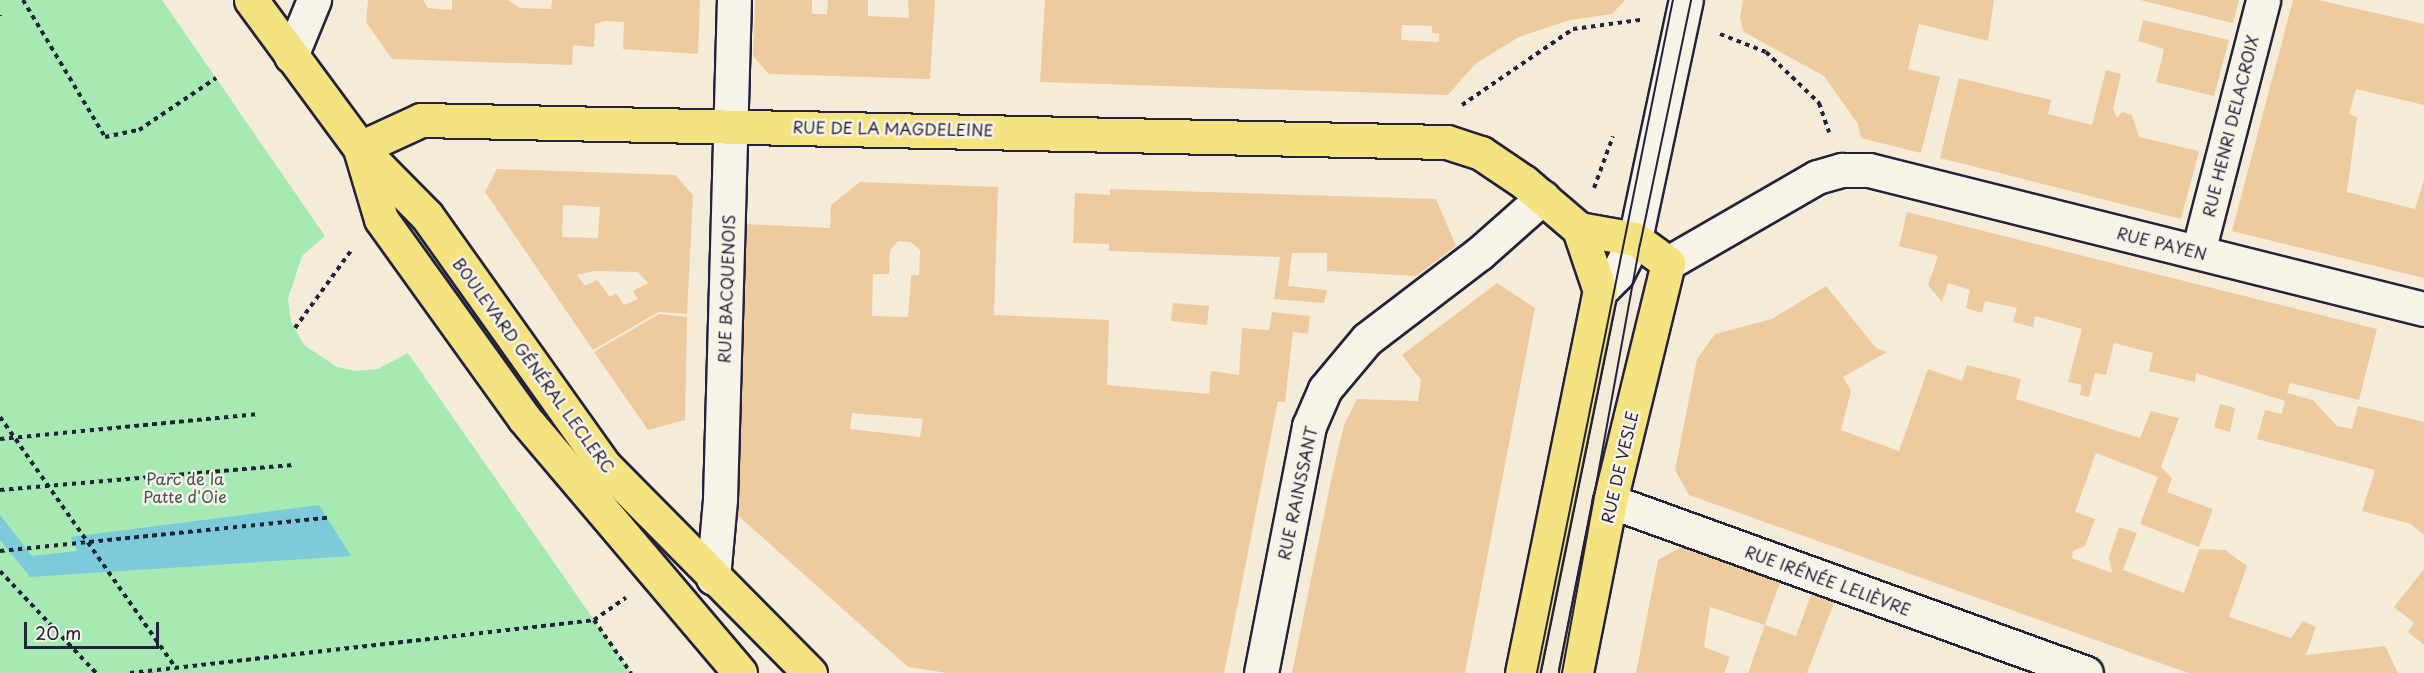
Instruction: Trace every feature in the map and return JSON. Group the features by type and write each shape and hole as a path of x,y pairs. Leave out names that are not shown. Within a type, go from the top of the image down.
{"main road":[{"name":"BOULEVARD GÉNÉRAL LECLERC","path":"251,0 360,148 427,216 604,465 810,673"},
{"name":"RUE DE LA MAGDELEINE","path":"360,148 422,120 731,124 1433,142 1481,153 1543,197 1579,229"},
{"name":"BOULEVARD GÉNÉRAL LECLERC","path":"360,148 381,219 524,418 730,666"},
{"path":"1522,673 1600,291 1579,229 1635,239 1668,263"},
{"name":"RUE DE VESLE","path":"1576,673 1610,501 1668,263"}],"street":[{"path":"291,56 314,0"},
{"name":"RUE BACQUENOIS","path":"714,578 720,499 734,0"},
{"path":"1600,291 1617,274 1635,239 1686,0"},
{"name":"RUE HENRI DELACROIX","path":"2198,252 2263,0"},
{"name":"RUE PAYEN","path":"1668,263 1817,177 1842,170 1901,175 2424,309"},
{"name":"RUE RAINSSANT","path":"1261,673 1309,426 1325,388 1368,339 1480,253 1543,197"},
{"name":"RUE IRÉNÉE LELIÈVRE","path":"1610,501 2044,666 2086,673"}],"path":[{"path":"23,0 105,137 139,130 216,78"},
{"path":"295,328 356,244"},
{"path":"0,439 259,414"},
{"path":"0,417 91,543 176,668"},
{"path":"0,490 292,465"},
{"path":"0,551 24,546 91,543 327,518"},
{"path":"0,571 96,673"},
{"path":"130,673 594,620 631,673"}],"green space":[{"name":"Parc de la Patte d'Oie","path":"0,0 162,0 325,236 302,256 288,299 291,321 304,345 337,367 355,371 378,369 408,353 631,673 0,673"}],"water":[{"path":"319,505 351,556 30,577 0,540 0,515 32,556 77,551 71,537"}],"building":[{"path":"368,0 423,0 428,8 452,10 452,0 508,0 520,8 551,9 552,0 700,0 698,54 623,49 624,22 605,21 595,24 594,47 573,45 572,65 392,59 366,22"},
{"path":"755,0 812,0 812,14 827,14 828,0 868,0 868,16 909,18 908,0 935,0 930,79 769,74 753,56"},
{"path":"1045,0 1625,0 1612,14 1570,20 1519,37 1475,64 1448,95 1040,82","holes":["1402,25 1432,26 1432,33 1439,34 1439,42 1401,40"]},
{"path":"1743,0 1994,0 1988,41 1919,24 1908,69 1940,77 1921,153 1861,138 1858,124 1824,76 1744,32 1740,18"},
{"path":"2140,0 2239,0 2233,23"},
{"path":"2293,0 2318,0 2424,24 2424,105 2356,89 2349,114 2357,117 2347,192 2415,209 2424,180 2424,278 2232,231"},
{"path":"2143,20 2229,40 2214,96 2156,82 2164,49 2138,41"},
{"path":"2106,70 2121,74 2113,109 2117,118 2122,112 2132,115 2139,137 2199,151 2181,219 1940,158 1959,78 2051,100 2048,114 2092,125"},
{"path":"497,169 675,175 693,195 687,314 658,312 593,350 485,192","holes":["563,205 600,207 598,238 562,237","594,271 638,272 648,283 633,291 638,299 624,305 616,293 610,297 597,280 585,286 577,275"]},
{"path":"860,182 998,187 994,315 1109,320 1107,385 1209,394 1211,371 1239,375 1242,328 1269,330 1272,312 1310,316 1308,334 1293,332 1285,402 1278,401 1224,673 947,673 908,667 734,512 745,224 830,228 831,205","holes":["898,241 911,242 920,250 919,275 911,275 908,317 872,316 873,274 889,274 890,250","852,413 923,419 920,437 850,429"]},
{"path":"1110,189 1436,199 1456,246 1416,276 1327,271 1327,253 1292,253 1288,286 1327,290 1324,303 1274,299 1280,257 1109,251 1109,244 1073,243 1075,193 1110,195"},
{"path":"1907,212 2377,329 2359,400 2290,383 2287,393 2313,400 2337,426 2352,429 2358,406 2424,422 2424,535 2411,524 2362,511 2375,470 2257,439 2265,410 2282,414 2285,401 2196,373 2195,382 2149,371 2153,353 2114,343 2106,375 2095,373 2089,397 2080,395 2082,385 2068,382 2082,329 2035,316 2033,327 2013,322 2017,308 1985,301 1982,313 1966,308 1970,290 1948,283 1942,302 1928,285 1938,256 1899,246"},
{"path":"1497,283 1535,308 1465,673 1292,673 1333,471 1344,425 1357,399 1418,401 1421,380 1402,355"},
{"path":"1826,286 1876,348 1887,352 1843,377 1851,391 1841,430 1899,451 1928,369 1962,381 1967,365 2021,379 2016,399 2140,438 2151,411 2179,418 2161,467 2172,478 2167,492 2213,509 2199,547 2140,524 2158,477 2096,453 2075,512 2095,519 2085,546 2073,551 2072,558 2112,573 2109,557 2119,527 2137,533 2123,570 2184,593 2199,549 2225,550 2247,566 2229,617 2291,638 2303,621 2316,627 2306,655 2385,646 2398,673 2188,673 1689,495 1675,470 1697,359 1715,334 1772,319"},
{"path":"1173,303 1209,306 1207,325 1171,321"},
{"path":"659,314 687,317 685,420 648,430 594,352"},
{"path":"2220,404 2235,408 2230,432 2214,427"},
{"path":"1683,546 1781,581 1765,625 1710,607 1704,647 1730,657 1724,673 1636,673 1658,560"},
{"path":"2424,569 2424,645 2408,632 2414,623 2394,607"},
{"path":"1812,592 1835,600 1807,673 1748,673 1765,625 1796,636"}],"tram line":[{"path":"1537,673 1673,0"},
{"path":"1562,673 1640,245 1691,0"}]}
